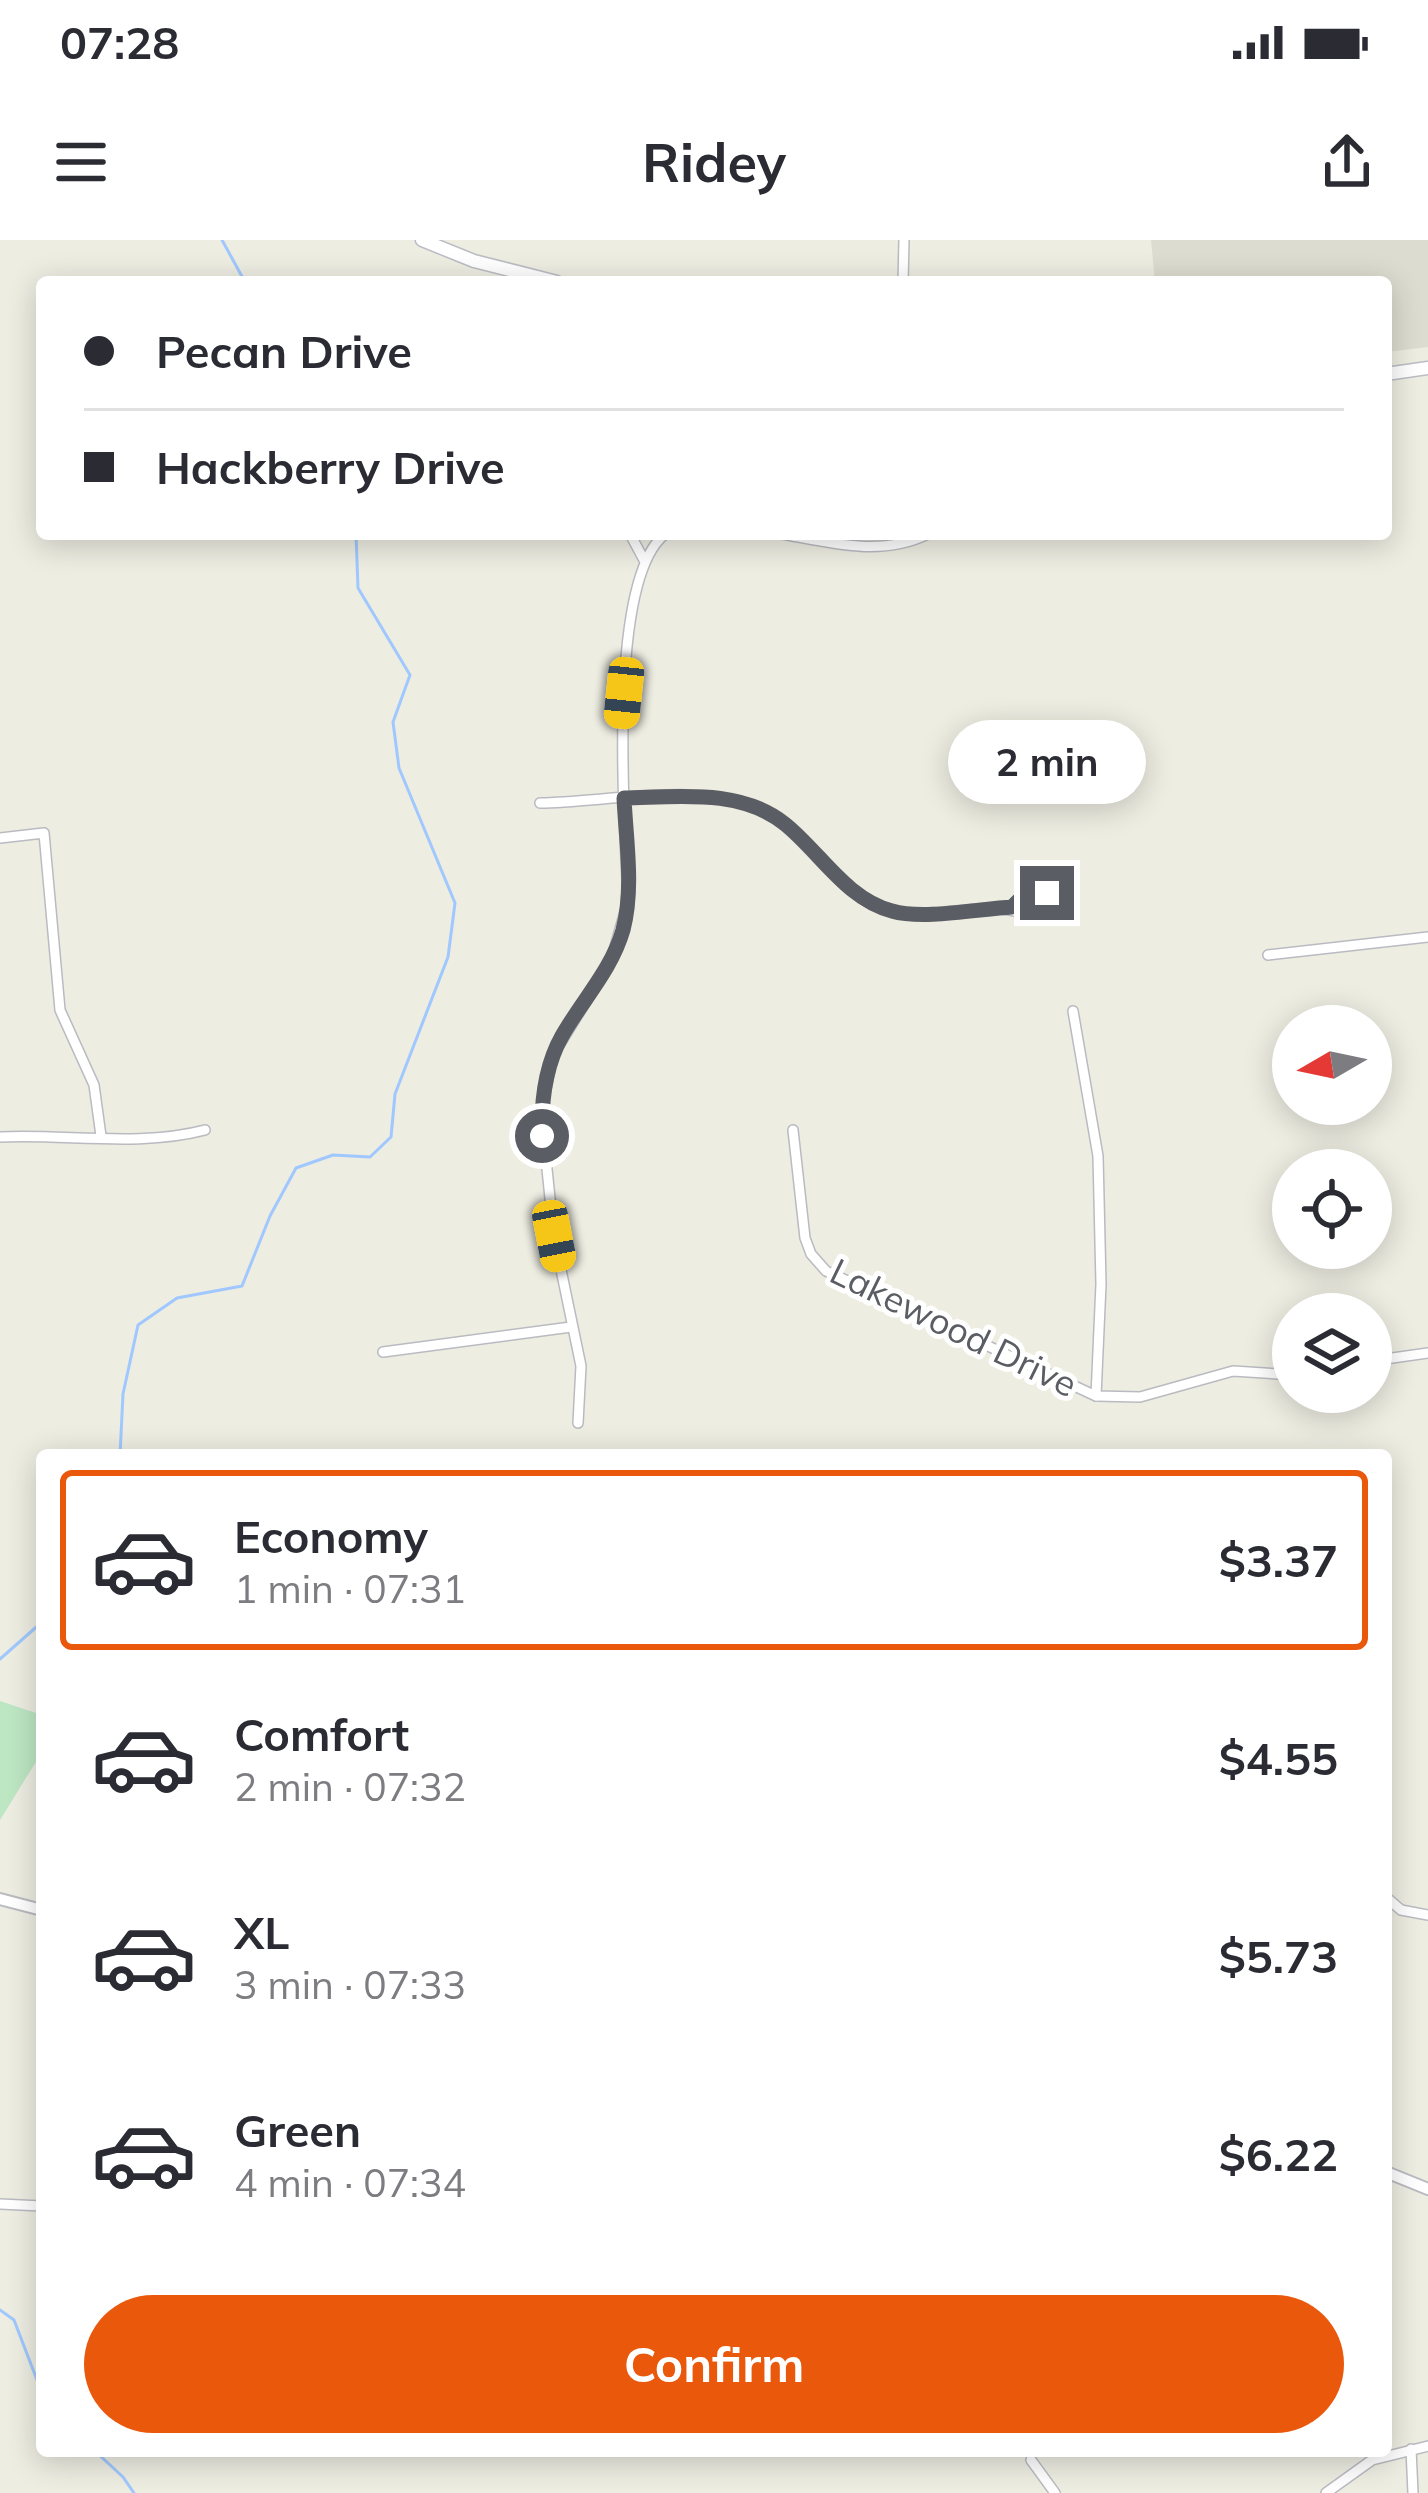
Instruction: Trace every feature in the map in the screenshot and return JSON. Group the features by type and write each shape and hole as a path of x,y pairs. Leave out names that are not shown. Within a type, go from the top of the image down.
{"main road":[{"path":"422,240 474,261 533,276"},
{"path":"1392,373 1428,368"}],"street":[{"path":"903,276 904,240"},
{"path":"633,540 644,560"},
{"path":"578,1423 581,1366 554,1236 541,1112 553,1055 611,961 623,929 628,901 622,719 637,586 644,560 660,540"},
{"path":"816,540 861,548 908,540"},
{"path":"540,803 710,796 750,805 782,822 857,895 892,911 1012,907"},
{"path":"0,838 44,832 60,1010 94,1085 101,1136"},
{"path":"1268,956 1428,937"},
{"path":"1073,1011 1098,1156 1101,1261 1096,1396"},
{"path":"0,1137 169,1139 205,1130"},
{"name":"Lakewood Drive","path":"793,1130 806,1238 811,1254 826,1271 1096,1396 1140,1397 1233,1371 1272,1374"},
{"path":"383,1352 571,1327"},
{"path":"1392,1358 1428,1353"},
{"path":"0,1899 36,1908"},
{"path":"1392,1902 1401,1910 1428,1915"},
{"path":"1392,2174 1428,2189"},
{"path":"0,2204 36,2206"},
{"path":"1392,2454 1428,2446"},
{"path":"1411,2449 1413,2493"},
{"path":"1326,2493 1380,2457"},
{"path":"1031,2460 1055,2493"}],"shaded area":[{"path":"1151,240 1428,240 1428,347 1392,351 1392,276 1154,276"}],"green space":[{"path":"0,1701 36,1713 36,1762 0,1820"}],"waterway":[{"path":"222,240 242,276"},
{"path":"120,1449 123,1394 138,1325 177,1298 242,1286 270,1216 296,1168 333,1155 370,1157 391,1137 395,1094 448,957 455,903 399,768 393,722 410,675 358,588 356,540"},
{"path":"0,1659 36,1627"},
{"path":"0,2310 14,2320 36,2377"},
{"path":"101,2457 134,2493"}],"route":[{"path":"542,1136 541,1112 553,1055 597,987 623,929 628,901 624,798 710,796 750,805 782,822 857,895 892,911 1012,907 1028,891 1047,893"}]}
